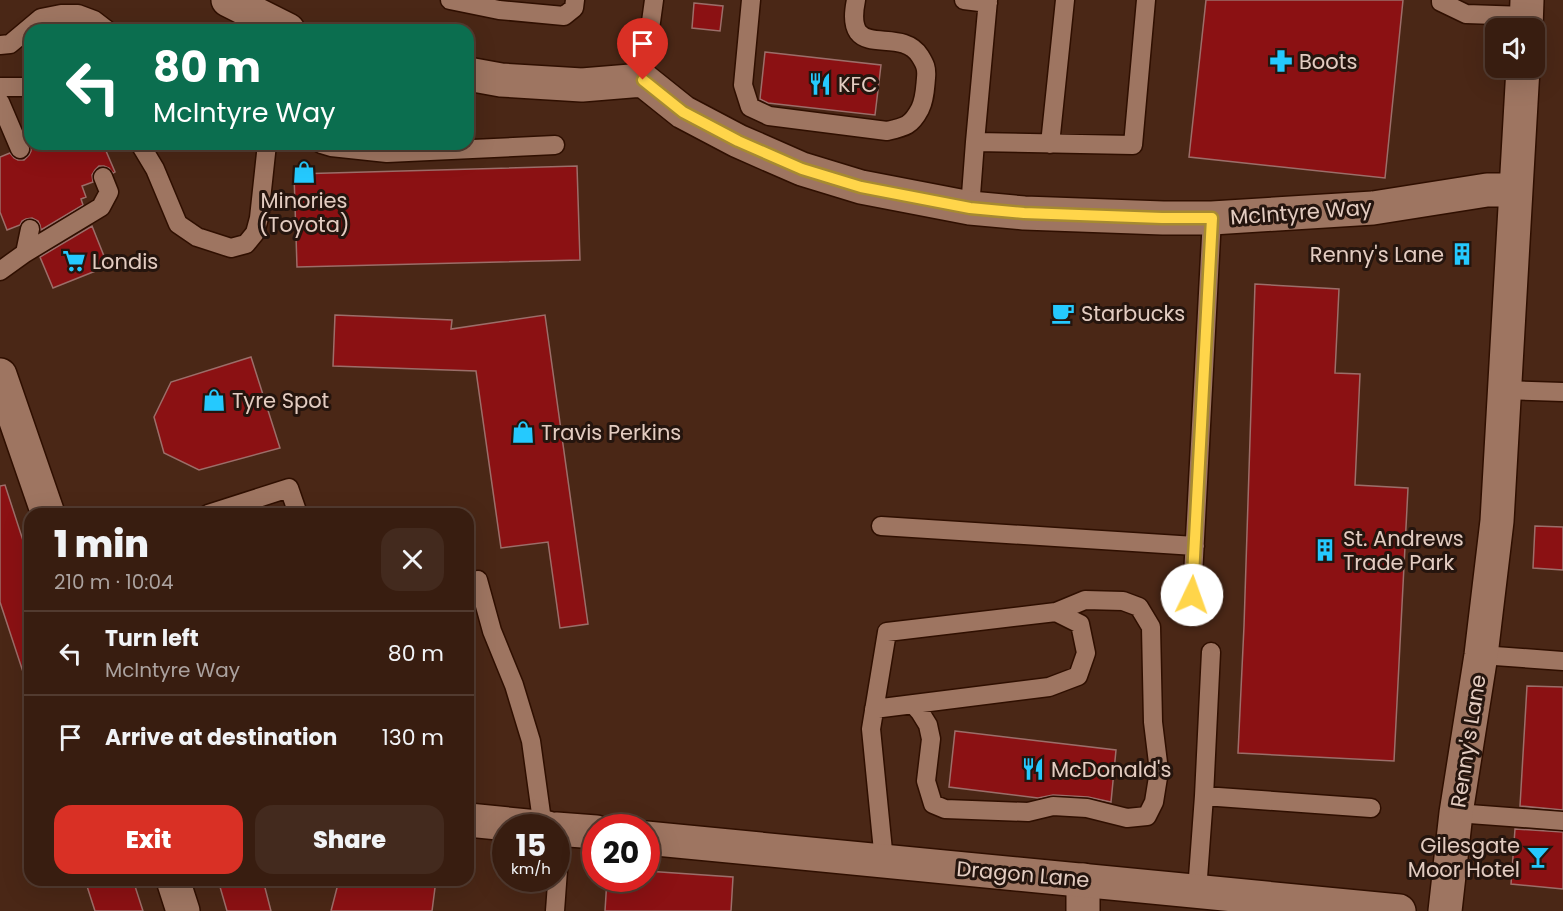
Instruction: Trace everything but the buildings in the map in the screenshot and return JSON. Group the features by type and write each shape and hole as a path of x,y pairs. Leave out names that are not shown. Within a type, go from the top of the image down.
{"street":[{"path":"228,0 275,24"},
{"path":"474,75 501,80 582,85 643,80"},
{"name":"Renny's Lane","path":"1445,911 1456,813 1481,655 1497,521 1522,78"},
{"name":"McIntyre Way","path":"643,80 683,112 738,141 802,169 861,187 970,208 1024,213 1212,218 1373,208 1487,190 1516,190"},
{"path":"0,375 46,508"},
{"path":"474,821 492,822"},
{"name":"Dragon Lane","path":"660,839 884,861 1083,895 1197,891 1399,911"},
{"path":"175,886 183,911"}],"lane":[{"path":"450,0 500,5 564,16 574,8 575,0"},
{"path":"643,80 654,0"},
{"path":"751,0 743,85 750,107 769,117 887,131 904,127 914,120 925,100 927,68 917,52 906,44 862,36 856,30 855,0"},
{"path":"964,0 988,1 970,208"},
{"path":"1050,144 1065,0"},
{"path":"975,142 1133,145 1146,0"},
{"path":"1441,0 1466,14 1526,15"},
{"path":"34,24 41,18 61,14 78,14 99,24"},
{"path":"0,45 10,44 24,32"},
{"path":"0,87 24,87"},
{"path":"0,102 20,149"},
{"path":"474,149 555,145"},
{"path":"144,150 155,169 178,224 197,237 231,248 246,244 255,233 259,218 266,150"},
{"path":"359,150 387,153 450,150"},
{"path":"0,271 25,253 101,207 109,192 103,177"},
{"path":"1192,595 1212,218"},
{"path":"25,253 30,229"},
{"path":"1504,390 1563,392"},
{"path":"227,508 289,488 296,508"},
{"path":"881,526 1195,546"},
{"path":"478,580 492,631 514,685 531,741 549,814"},
{"path":"884,861 871,729 887,632 1056,612 1085,600 1123,601 1139,607 1151,627 1153,722 1159,771 1154,802 1147,816 1127,818 1087,808 1053,806 1028,812 945,809 933,804 926,781 931,739 928,725 913,704"},
{"path":"874,709 1050,687 1078,676 1086,653 1080,624 1056,612"},
{"path":"1197,891 1211,652"},
{"path":"1481,655 1563,661"},
{"path":"1204,796 1371,808"},
{"path":"1456,813 1563,821"},
{"path":"554,892 555,911"}],"place":[{"name":"Boots","path":"1281,61"},
{"name":"KFC","path":"820,84"},
{"name":"Minories (Toyota)","path":"304,172"},
{"name":"Renny's Lane","path":"1462,254"},
{"name":"Londis","path":"74,261"},
{"name":"Starbucks","path":"1063,313"},
{"name":"Tyre Spot","path":"214,400"},
{"name":"Travis Perkins","path":"523,432"},
{"name":"St. Andrews Trade Park","path":"1325,550"},
{"name":"McDonald's","path":"1033,769"},
{"name":"Gilesgate Moor Hotel","path":"1538,857"}],"route":[{"path":"643,80 683,112 738,141 802,169 861,187 970,208 1024,213 1212,218 1192,595"}]}
